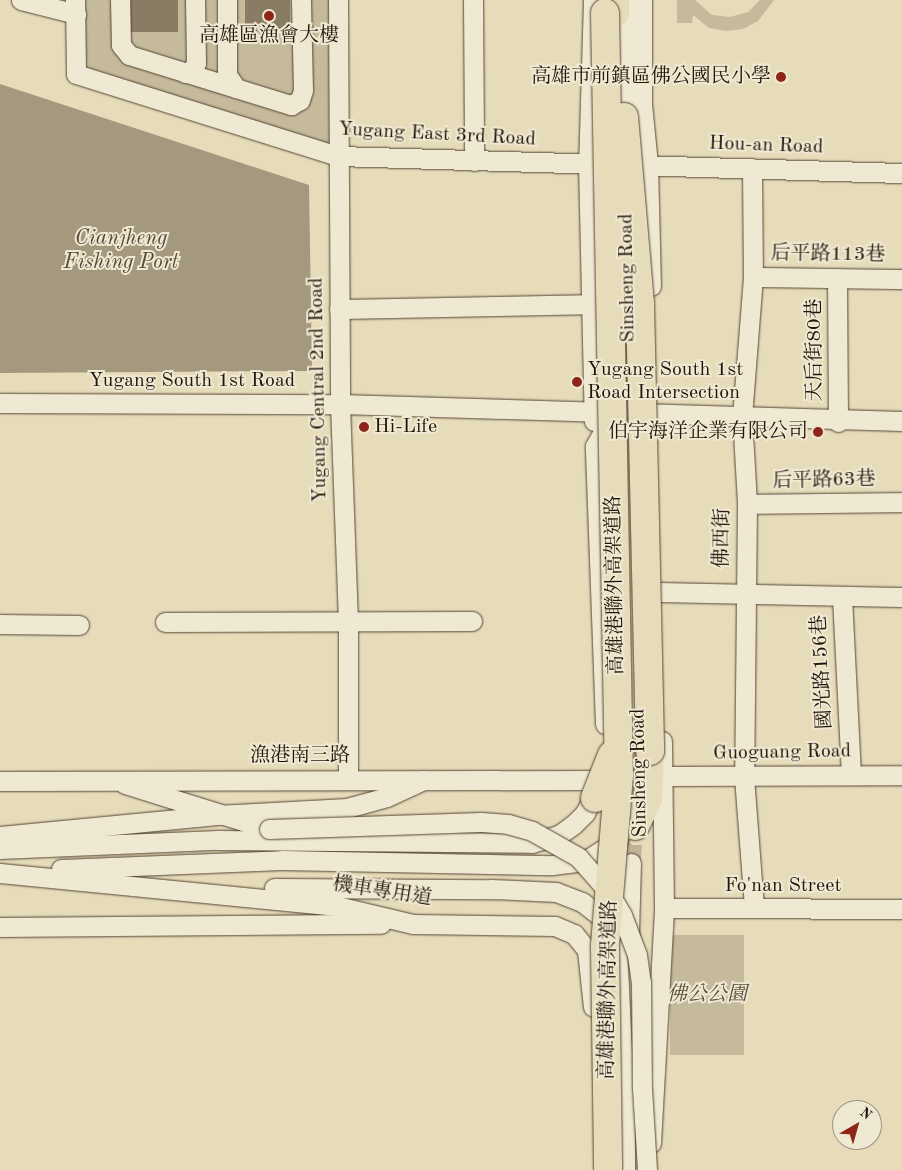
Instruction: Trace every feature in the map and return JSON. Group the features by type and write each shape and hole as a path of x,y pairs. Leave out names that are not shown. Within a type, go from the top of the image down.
{"highway":[{"path":"609,4 640,304 644,760 648,799 634,826"},
{"path":"598,789 612,752 597,162 609,4"},
{"name":"高雄港聯外高架道路","path":"608,1170 605,947 620,776 609,4"},
{"name":"高雄港聯外高架道路","path":"609,4 628,776 616,947 617,1170"}],"street":[{"path":"21,0 75,7"},
{"path":"120,0 120,40 124,52 287,105 300,100 303,90 301,0"},
{"path":"185,73 192,70 196,63 195,0"},
{"path":"226,0 227,75 236,88"},
{"name":"Yugang Central 2nd Road","path":"338,0 340,404 348,622 348,778"},
{"path":"473,0 474,161"},
{"name":"Sinsheng Road","path":"642,0 642,104 648,164"},
{"name":"Sinsheng Road","path":"648,0 648,164 656,592 663,776 664,908 648,1170"},
{"name":"Sinsheng Road","path":"598,789 606,751 595,446 588,164 609,4"},
{"name":"Sinsheng Road","path":"609,4 628,164 629,385 634,412 644,760"},
{"name":"Yugang East 3rd Road","path":"75,7 76,74 338,156 628,164"},
{"name":"Hou-an Road","path":"628,164 902,173"},
{"name":"佛西街","path":"752,168 753,277 742,416 747,504 744,777 754,908"},
{"name":"后平路113巷","path":"753,277 902,279"},
{"name":"天后街80巷","path":"837,278 838,422"},
{"path":"339,309 629,304"},
{"name":"Sinsheng Road","path":"595,446 629,385"},
{"name":"Yugang South 1st Road","path":"0,403 340,404 594,410 838,422 902,422"},
{"name":"后平路63巷","path":"747,504 902,502"},
{"path":"656,592 745,592 842,597 902,596"},
{"name":"國光路156巷","path":"842,597 851,774"},
{"path":"165,622 472,620"},
{"path":"0,624 79,625"},
{"name":"Guoguang Road","path":"663,776 902,775"},
{"path":"0,865 62,869 282,860 552,865 585,861 607,850 634,826 656,794 663,776"},
{"path":"0,836 217,815 347,808 387,797 426,778"},
{"name":"漁港南三路","path":"0,781 426,778 598,789"},
{"path":"111,779 217,815 269,829"},
{"path":"0,849 218,840 532,843 559,834 573,825 598,789"},
{"path":"218,840 269,829 481,822 508,824 532,831 578,857 608,891 622,915 637,955 642,982 642,1088 648,1170"},
{"name":"Sinsheng Road","path":"624,1170 631,863"},
{"path":"62,869 131,883 289,890 492,889 570,896 604,919 617,945 625,1112"},
{"name":"機車專用道","path":"0,873 337,906 413,924 555,926 574,934 584,943 590,958 603,1152 608,1170"},
{"path":"193,926 205,919 211,907 210,899 202,894"},
{"name":"Fo'nan Street","path":"664,908 902,909"},
{"path":"0,927 413,924"}],"green space":[{"path":"75,0 338,0 338,156 76,74"},
{"path":"677,0 695,0 712,15 730,17 748,12 760,0 774,0 758,21 743,29 726,31 709,28 693,15 692,23 677,23"},
{"name":"佛公公園","path":"670,935 744,935 744,1055 670,1055"}],"water":[{"name":"Cianjheng Fishing Port","path":"0,84 309,185 312,371 0,373"}],"building":[{"name":"高雄區漁會大樓","path":"131,0 178,0 178,32 131,32"},
{"name":"高雄區漁會大樓","path":"245,0 290,0 290,31 245,31"}],"tunnel":[{"path":"631,863 635,814"}],"place":[{"name":"高雄區漁會大樓","path":"269,16"},
{"name":"高雄市前鎮區佛公國民小學","path":"781,77"},
{"name":"Yugang South 1st Road Intersection","path":"577,382"},
{"name":"Hi-Life","path":"364,427"},
{"name":"伯宇海洋企業有限公司","path":"818,432"}]}
